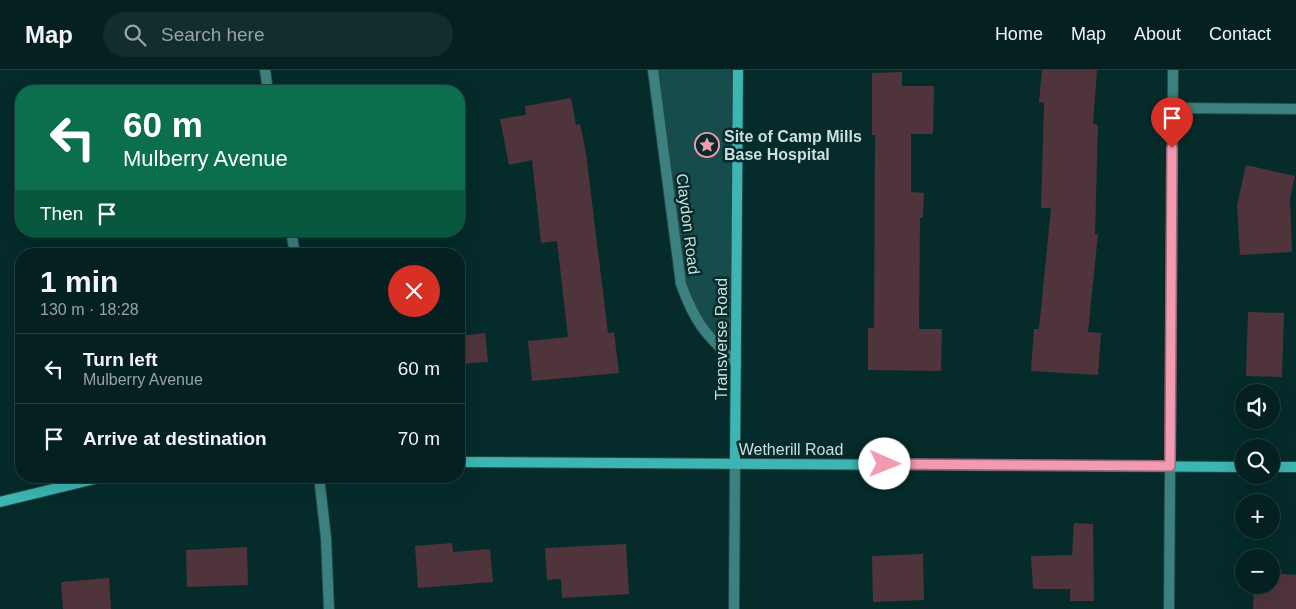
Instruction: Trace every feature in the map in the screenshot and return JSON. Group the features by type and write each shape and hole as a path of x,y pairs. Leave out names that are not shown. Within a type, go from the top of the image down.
{"street":[{"path":"265,70 267,85"},
{"name":"Claydon Road","path":"653,70 681,284 691,312 711,340 736,363"},
{"name":"Transverse Road","path":"734,609 738,70"},
{"path":"1169,609 1173,70"},
{"path":"1172,108 1296,109"},
{"name":"Wetherill Road","path":"465,462 1235,467"},
{"path":"1280,467 1296,467"},
{"path":"0,502 78,483"},
{"path":"321,483 330,609"}],"shaded area":[{"path":"653,70 737,70 735,363 711,340 681,284"}],"building":[{"path":"1042,70 1097,70 1093,124 1098,125 1095,234 1098,234 1088,332 1101,333 1098,375 1031,371 1034,329 1039,329 1051,208 1041,208 1044,103 1039,102"},
{"path":"902,72 902,86 934,86 933,134 911,134 911,192 924,193 923,218 920,218 919,329 942,329 941,371 868,370 868,328 874,328 875,135 872,135 872,73"},
{"path":"571,98 576,125 580,124 586,153 608,333 614,332 619,373 532,381 528,341 568,337 557,241 541,243 532,160 509,165 500,119 526,115 525,106"},
{"path":"1246,165 1295,176 1290,199 1292,252 1240,255 1237,205"},
{"path":"1248,312 1284,313 1282,377 1246,376"},
{"path":"485,333 488,362 465,364 465,335"},
{"path":"1074,523 1093,524 1094,601 1070,601 1070,589 1033,589 1031,556 1072,555"},
{"path":"452,543 453,552 490,549 493,582 418,588 415,546"},
{"path":"626,544 629,594 562,598 561,579 547,580 545,548"},
{"path":"247,547 248,585 187,587 186,550"},
{"path":"923,554 924,600 873,602 872,556"},
{"path":"1280,574 1296,575 1296,609 1253,609 1254,594 1280,594"},
{"path":"109,578 111,609 63,609 61,582"}],"place":[{"name":"Site of Camp Mills Base Hospital","path":"707,145"}],"route":[{"path":"885,464 1170,466 1172,148"}]}
